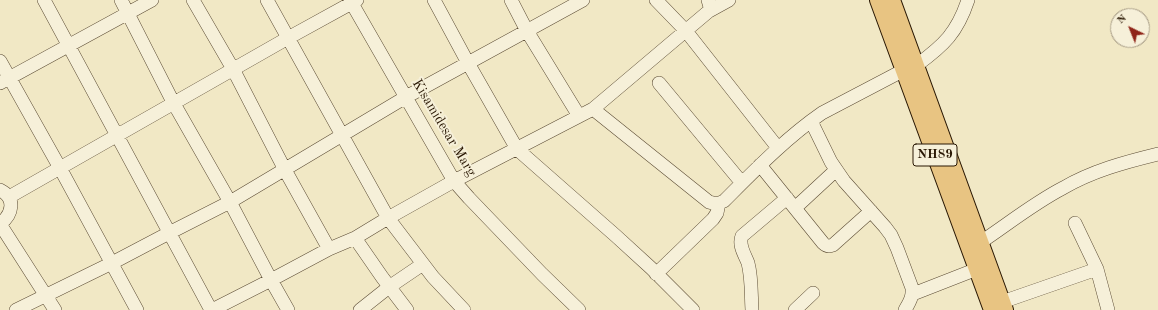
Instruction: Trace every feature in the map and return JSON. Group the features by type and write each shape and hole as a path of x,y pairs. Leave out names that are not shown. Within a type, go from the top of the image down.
{"main road":[{"name":"NH89","path":"878,0 910,67 981,242 1000,307"},
{"name":"NH89","path":"892,0 910,67 977,269 1000,307"}],"street":[{"path":"44,0 212,310 329,249 355,238 454,181 593,109 686,31 708,6 729,0"},
{"path":"122,0 173,102 230,202 288,310"},
{"path":"5,81 152,0"},
{"path":"193,0 329,249"},
{"path":"267,0 388,218 423,264 464,310"},
{"path":"434,0 468,64 517,149 616,236 693,310"},
{"path":"511,0 527,30 579,116"},
{"path":"16,310 112,263 230,202 406,97 583,0"},
{"path":"656,0 686,31 778,148"},
{"path":"593,109 709,202 719,204 724,201 778,148 822,113 910,67 937,50 954,32 968,0"},
{"path":"55,310 0,224 10,213 11,205 4,193 60,168 173,102 353,1"},
{"name":"Kisamidesar Marg","path":"353,1 454,181 542,274 579,310"},
{"path":"0,61 5,81 60,168 137,310"},
{"path":"659,84 742,183"},
{"path":"811,121 836,170 891,235 912,288 913,294 905,310"},
{"path":"981,242 1041,202 1084,177 1118,164 1158,154"},
{"path":"760,165 823,243 830,246 871,211"},
{"path":"795,208 836,170"},
{"path":"757,310 753,310 751,280 740,240 742,236 787,198"},
{"path":"656,274 714,219 719,204"},
{"path":"1075,223 1097,269 1108,310"},
{"path":"355,238 407,310"},
{"path":"360,310 389,287 423,264"},
{"path":"913,294 977,269"},
{"path":"1000,307 1097,269"},
{"path":"795,310 814,293"}]}
